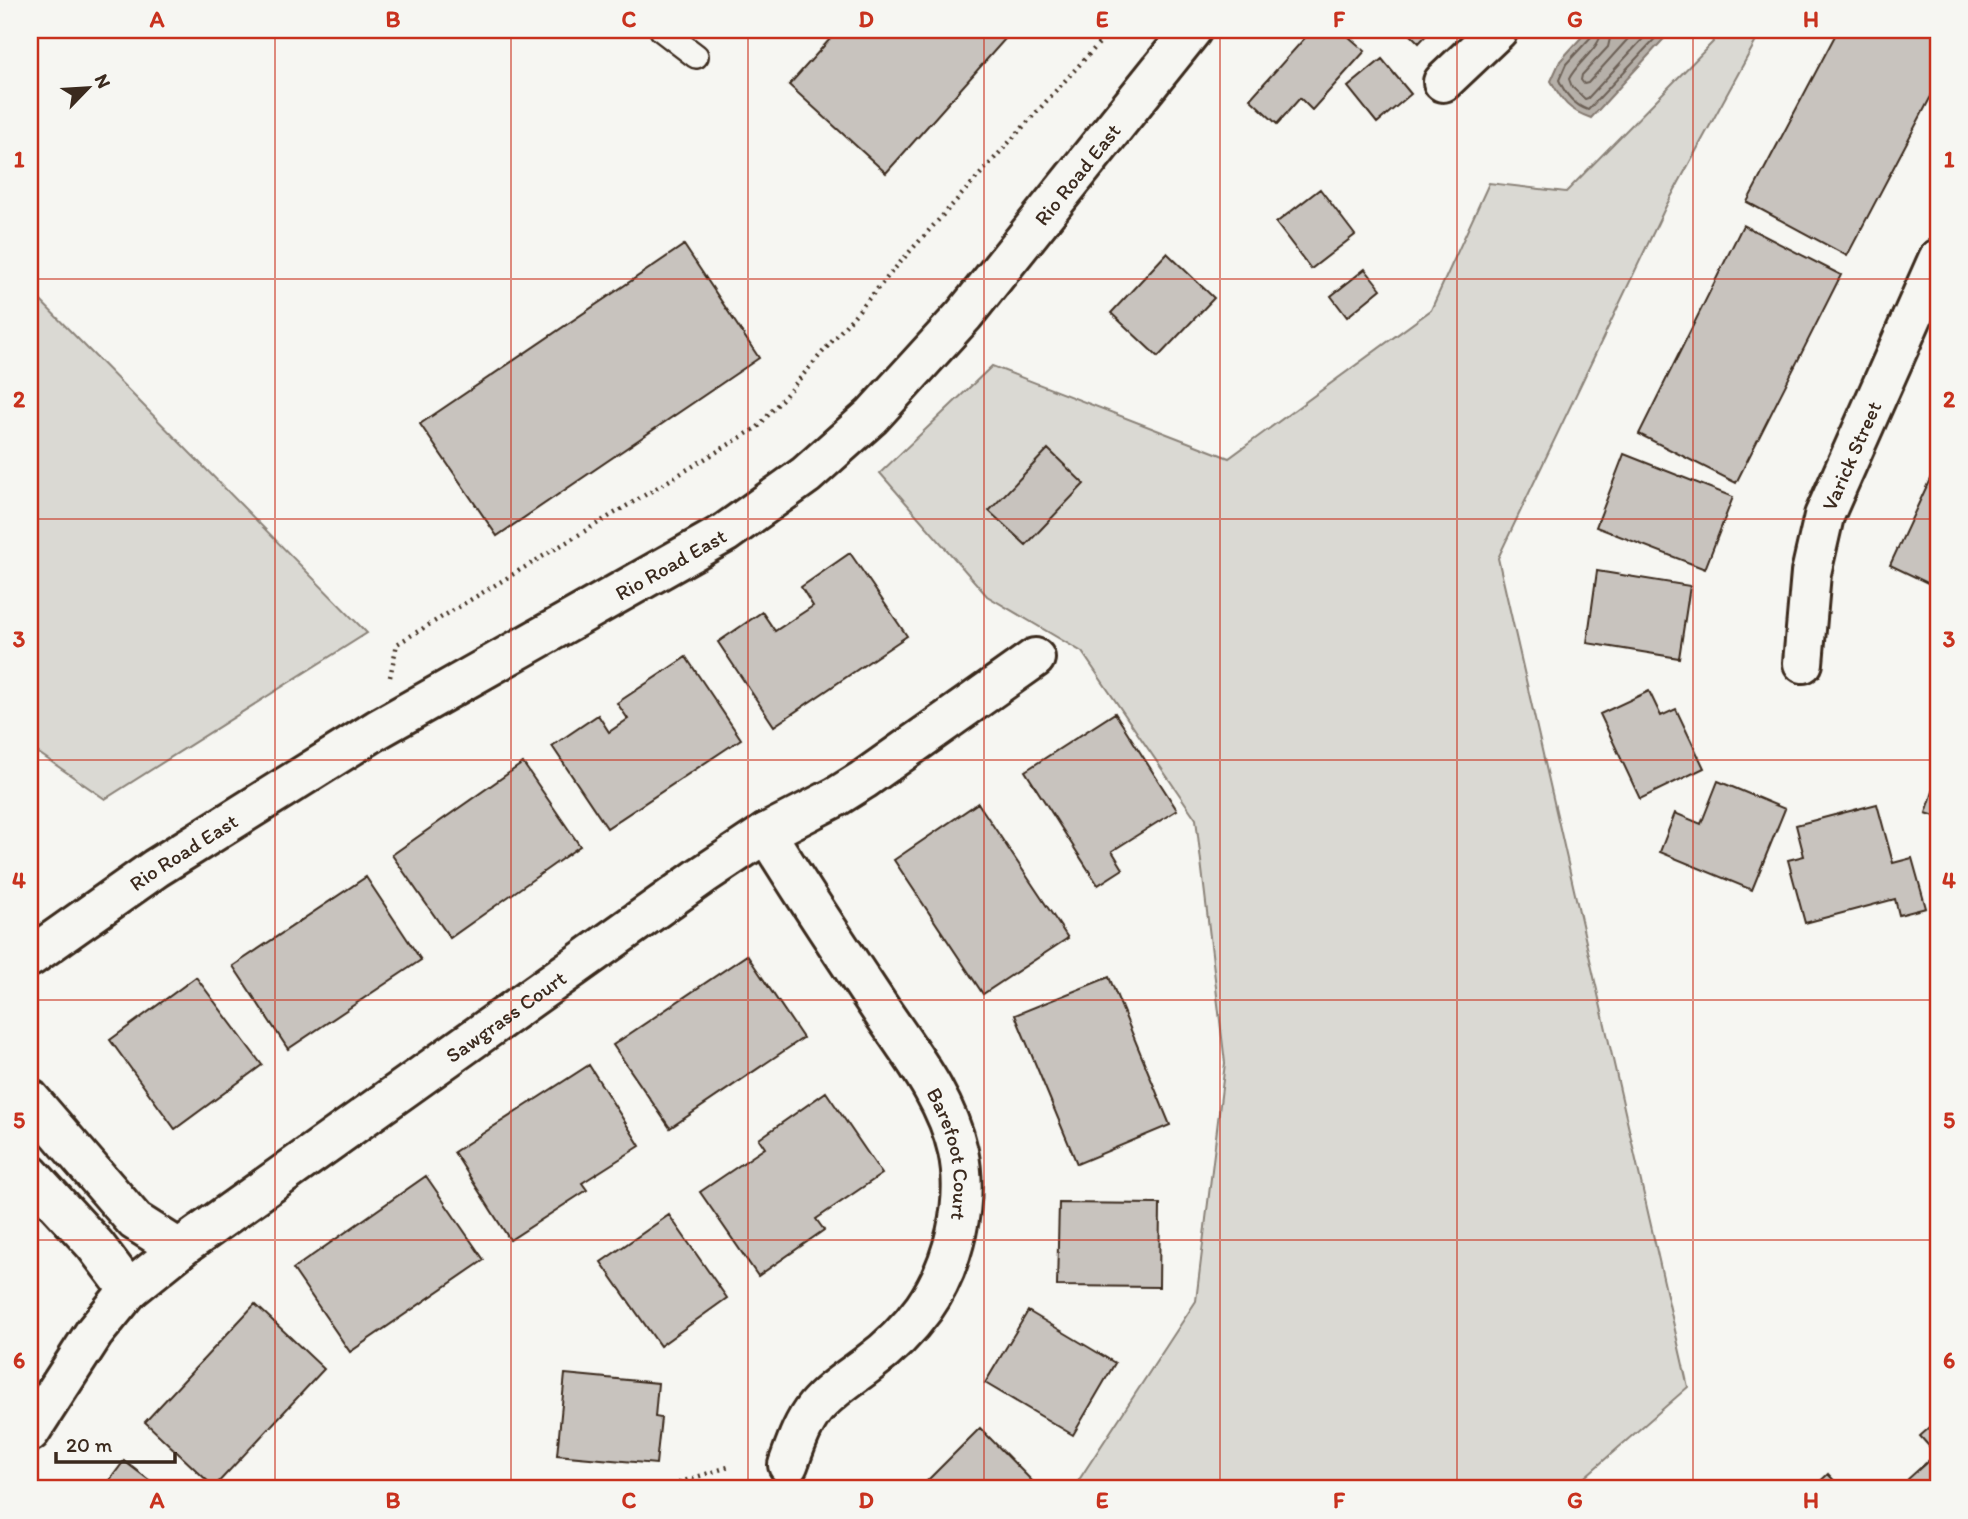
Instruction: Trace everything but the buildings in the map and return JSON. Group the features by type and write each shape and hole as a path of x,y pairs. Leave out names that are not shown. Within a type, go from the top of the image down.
{"street":[{"name":"Rio Road East","path":"30,957 156,868 378,729 725,533 806,475 872,415 964,315 1192,30"},
{"path":"1443,82 1498,30"},
{"name":"Varick Street","path":"1803,663 1811,573 1824,516 1937,264"},
{"name":"Sawgrass Court","path":"30,1432 94,1333 129,1290 179,1249 703,875 766,834 863,780 1035,658"},
{"name":"Barefoot Court","path":"766,834 931,1086 946,1115 958,1151 961,1188 957,1228 945,1267 926,1306 903,1336 831,1392 814,1409 801,1430 788,1465"},
{"path":"30,1099 135,1221 179,1249"},
{"path":"30,1174 95,1245 129,1290"}],"lane":[{"path":"662,30 695,56"}],"path":[{"path":"397,644 758,427 904,258 1111,30"},
{"path":"659,1489 728,1467"},
{"path":"541,1489 570,1489"}],"shaded area":[{"path":"1708,30 1762,30 1666,206 1498,558 1688,1387 1571,1489 1073,1489 1196,1301 1225,1063 1196,819 1082,652 987,596 880,473 992,366 1229,458 1431,310 1489,183 1566,192 1713,42"},
{"path":"30,290 367,633 105,799 30,747"}],"water":[{"path":"1588,30 1672,30 1591,118 1567,104 1551,81 1560,61"}]}
